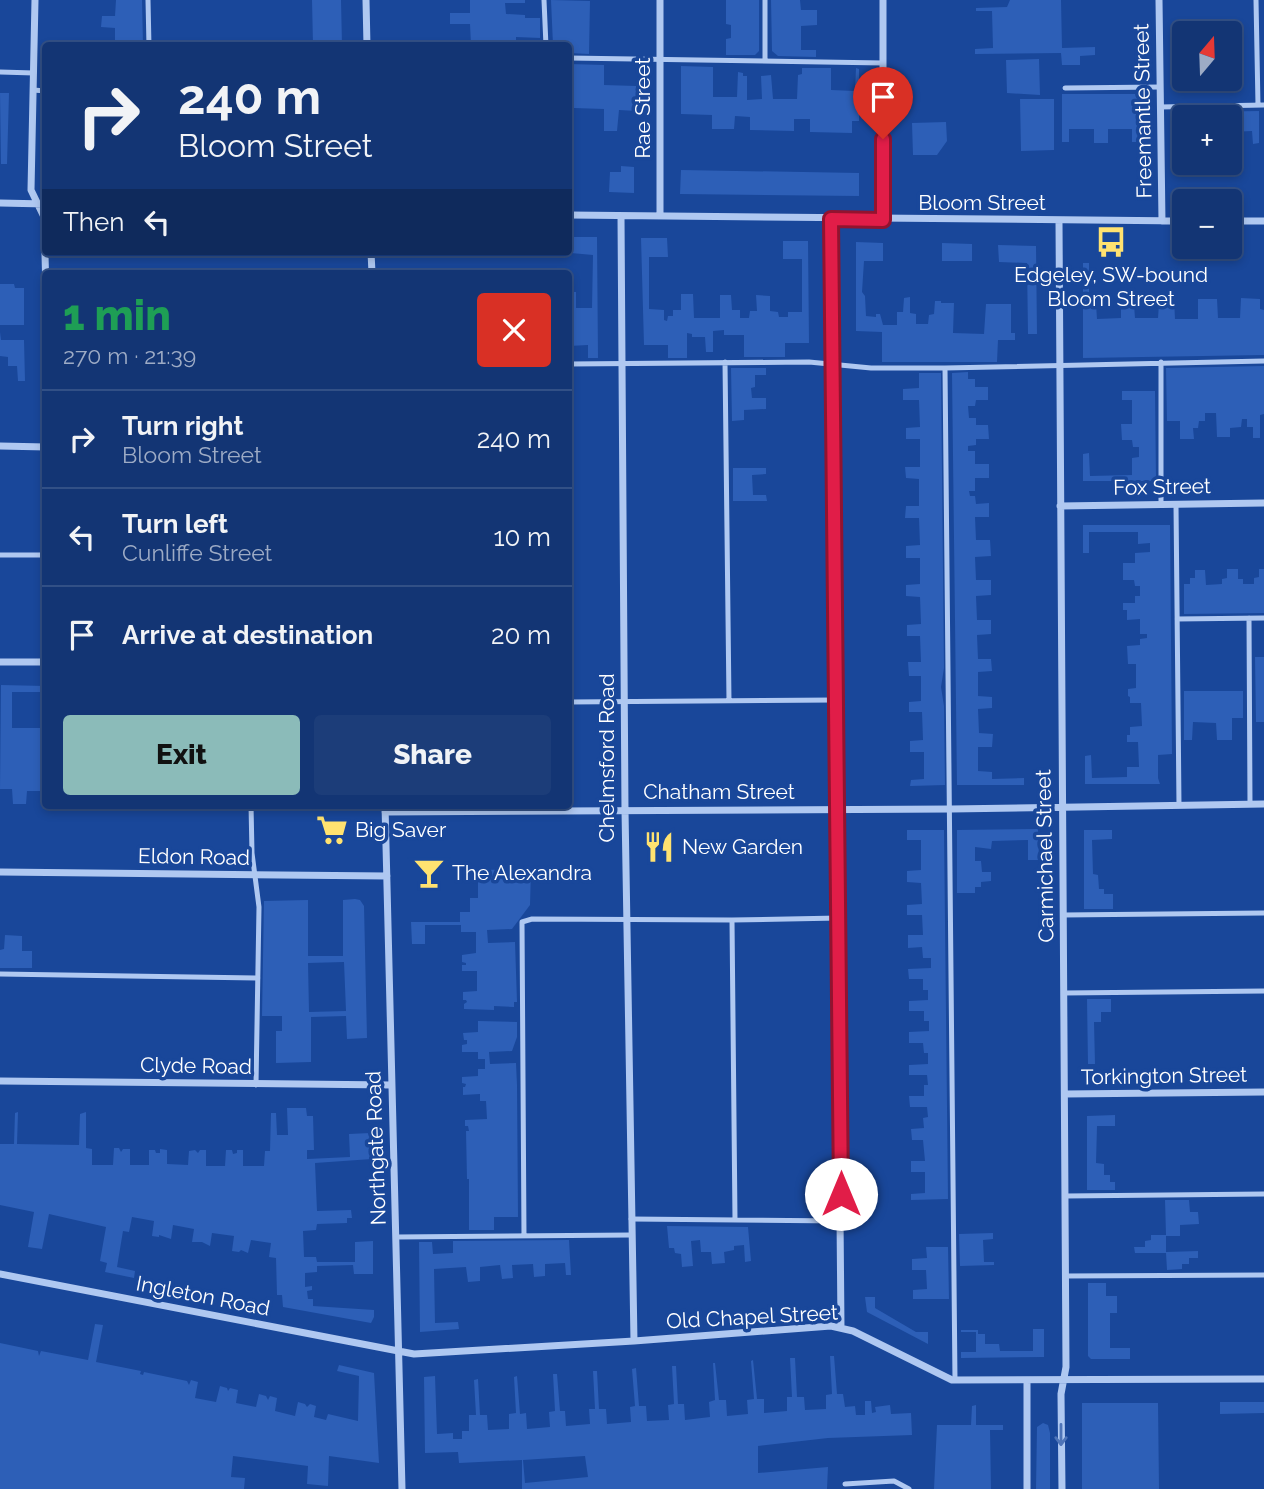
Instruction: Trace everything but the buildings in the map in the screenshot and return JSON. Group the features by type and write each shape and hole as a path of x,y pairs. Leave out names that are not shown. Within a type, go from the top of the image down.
{"street":[{"path":"35,0 31,190 42,204"},
{"path":"366,0 367,42"},
{"name":"Rae Street","path":"660,0 660,216"},
{"path":"883,0 883,220"},
{"name":"Freemantle Street","path":"1159,0 1162,221"},
{"path":"0,203 42,204"},
{"name":"Bloom Street","path":"572,215 1172,221"},
{"name":"Chelmsford Road","path":"621,216 626,919 634,1341"},
{"path":"831,219 841,1326"},
{"name":"Carmichael Street","path":"1059,221 1061,808 1066,1196 1066,1367 1061,1394 1062,1489"},
{"path":"1242,221 1264,221"},
{"path":"0,446 42,447"},
{"name":"Fox Street","path":"1060,506 1264,503"},
{"path":"0,662 42,662"},
{"name":"Chatham Street","path":"505,809 951,809 1264,804"},
{"name":"Northgate Road","path":"385,809 402,1489"},
{"name":"Eldon Road","path":"0,872 387,876"},
{"name":"Clyde Road","path":"0,1081 391,1085"},
{"name":"Torkington Street","path":"1065,1094 1264,1092"},
{"name":"Ingleton Road","path":"0,1274 399,1352"},
{"name":"Old Chapel Street","path":"399,1352 414,1354 841,1326 933,1372 955,1380 1264,1379"},
{"path":"1027,1381 1027,1489"}],"lane":[{"path":"148,0 149,42"},
{"path":"544,0 546,42"},
{"path":"765,0 765,61"},
{"path":"1160,107 1261,105 1256,0"},
{"path":"572,58 883,63"},
{"path":"0,72 34,73"},
{"path":"1065,88 1160,88"},
{"path":"33,90 42,91"},
{"path":"572,364 809,362 871,368 945,368 1264,361"},
{"path":"725,362 729,701"},
{"path":"1161,362 1161,505"},
{"path":"945,368 955,1380"},
{"path":"1176,505 1179,805"},
{"path":"0,555 42,555"},
{"path":"1249,618 1250,804"},
{"path":"1177,619 1264,618"},
{"path":"572,702 835,700"},
{"path":"251,809 258,907 256,1085"},
{"path":"1063,915 1264,913"},
{"path":"524,1236 523,922 533,919 839,918"},
{"path":"732,920 735,1219"},
{"path":"0,974 258,978"},
{"path":"1064,993 1264,991"},
{"path":"1066,1196 1264,1194"},
{"path":"631,1219 841,1221"},
{"path":"397,1237 631,1235"},
{"path":"1066,1276 1264,1275"},
{"path":"845,1484 894,1481 909,1489"}],"shaded area":[{"path":"116,0 142,0 143,42 115,42 115,28 101,27 102,16 115,16"},
{"path":"312,0 341,0 342,42 313,42"},
{"path":"470,0 525,0 525,3 505,3 506,14 540,18 540,38 516,37 516,42 471,42 470,24 450,24 450,13 470,13"},
{"path":"551,0 590,1 589,54 572,53 572,42 553,42"},
{"path":"726,0 759,0 759,51 755,55 726,55 726,39 731,38 731,25 726,24"},
{"path":"771,0 800,0 801,10 817,10 817,25 801,26 801,50 816,50 816,57 778,56 772,51"},
{"path":"1010,0 1061,0 1062,48 1095,47 1095,55 1080,56 1080,65 1062,65 1061,53 975,54 975,49 993,48 992,11 976,11 976,8 1007,7"},
{"path":"1039,59 1040,95 1007,93 1006,60"},
{"path":"572,64 604,65 604,85 636,86 636,111 619,110 617,131 604,131 604,109 574,108 572,130"},
{"path":"681,66 713,67 713,97 737,97 738,72 743,73 743,76 747,76 747,100 762,99 761,76 771,75 773,99 797,99 798,75 802,74 802,68 831,68 831,90 855,91 856,68 859,69 859,121 852,121 852,133 810,132 810,119 794,119 794,131 750,130 750,117 735,116 734,129 712,129 712,115 681,114"},
{"path":"0,93 9,93 7,164 1,164"},
{"path":"1062,94 1138,94 1139,142 1132,142 1132,129 1108,129 1108,143 1094,143 1094,129 1069,129 1069,142 1062,142"},
{"path":"1020,99 1054,99 1054,150 1021,151"},
{"path":"1242,111 1259,111 1259,143 1253,144 1252,131 1242,131"},
{"path":"946,122 947,141 937,155 913,155 912,123"},
{"path":"621,166 634,167 634,193 609,192 610,172 621,172"},
{"path":"681,170 859,173 859,196 680,194"},
{"path":"572,237 597,237 598,358 588,358 588,345 572,346 572,292 576,292 576,308 592,308 593,255 572,253"},
{"path":"641,238 667,238 668,257 649,257 649,309 664,310 664,320 667,321 668,316 673,316 673,310 681,310 681,294 693,294 694,318 720,318 720,295 731,295 732,310 740,310 740,318 749,318 750,311 757,311 756,295 770,296 770,311 778,312 779,317 788,317 788,312 802,312 802,259 783,259 783,241 808,241 809,343 785,343 785,357 744,357 744,335 724,335 724,330 713,331 713,352 706,352 705,337 692,337 692,334 687,333 687,358 668,358 668,345 644,345"},
{"path":"856,242 883,243 883,261 864,261 862,292 865,296 866,316 876,317 876,314 880,314 883,325 897,325 897,312 903,312 904,298 910,297 910,313 916,314 916,324 928,324 929,315 934,314 935,301 941,301 954,303 953,333 984,334 986,304 1011,304 1011,333 1015,333 1015,340 998,340 997,362 882,362 882,332 856,331"},
{"path":"942,243 972,244 972,261 942,261"},
{"path":"998,245 1036,246 1037,334 1028,334 1027,263 999,262"},
{"path":"1083,263 1089,263 1089,304 1096,304 1097,319 1121,318 1121,306 1134,305 1135,318 1158,318 1159,304 1165,304 1165,299 1174,299 1175,319 1198,319 1198,299 1217,299 1218,318 1240,318 1241,298 1260,299 1260,309 1264,310 1264,355 1083,358"},
{"path":"0,284 14,284 15,288 24,288 24,325 0,325"},
{"path":"0,332 1,340 24,340 25,381 18,381 17,366 8,366 8,357 0,356"},
{"path":"1264,366 1264,414 1260,415 1260,438 1253,438 1253,427 1247,427 1247,419 1242,419 1241,427 1230,428 1230,437 1217,437 1216,413 1205,413 1205,421 1199,421 1198,428 1193,428 1194,439 1180,439 1180,421 1167,421 1166,368"},
{"path":"731,368 766,368 766,375 755,375 755,387 751,388 752,398 766,398 766,409 744,410 744,420 732,421"},
{"path":"968,372 968,379 975,379 975,387 988,387 988,400 976,400 975,406 968,406 969,418 976,418 976,425 988,425 989,439 976,439 976,445 968,446 968,451 975,451 975,464 989,464 989,478 975,478 975,491 969,491 970,496 975,496 976,504 989,503 989,517 975,517 976,540 990,540 991,556 975,557 976,580 991,580 991,595 976,596 977,620 991,620 991,634 977,635 978,659 991,659 992,671 978,672 978,696 992,697 992,708 978,709 979,733 993,734 992,747 978,747 978,771 992,772 992,779 1024,778 1024,785 957,785 952,373"},
{"path":"919,373 941,373 944,668 941,687 944,706 945,785 910,786 911,780 924,779 924,752 910,752 910,741 923,740 922,712 909,712 909,702 921,701 921,676 909,676 908,662 921,662 920,636 907,636 907,625 921,624 920,597 906,596 906,585 920,584 920,558 906,558 906,546 920,545 919,518 905,518 906,506 919,506 919,479 906,478 905,467 920,467 920,439 906,439 906,428 920,427 919,400 903,400 903,389 919,388"},
{"path":"1122,391 1155,391 1156,481 1083,481 1083,454 1089,453 1090,476 1132,475 1132,458 1139,457 1139,447 1133,447 1132,440 1122,440 1121,424 1132,424 1132,400 1122,400"},
{"path":"733,468 766,468 766,474 752,475 753,495 766,495 767,501 733,501"},
{"path":"1083,525 1170,525 1172,754 1158,755 1160,784 1085,784 1085,756 1091,755 1092,778 1127,777 1127,767 1139,767 1138,742 1127,742 1130,727 1142,726 1141,703 1130,703 1128,696 1128,689 1136,688 1136,664 1128,664 1127,646 1140,645 1140,639 1147,638 1147,634 1140,634 1140,619 1127,620 1127,610 1123,610 1123,603 1135,603 1135,596 1140,596 1140,586 1135,586 1134,580 1123,580 1123,563 1135,563 1135,553 1150,552 1150,543 1138,544 1138,532 1089,532 1089,553 1083,553"},
{"path":"1227,569 1238,569 1238,579 1243,579 1243,584 1254,584 1254,578 1259,577 1259,569 1264,569 1264,613 1184,614 1184,584 1190,584 1190,578 1195,578 1195,570 1205,570 1206,585 1222,584 1222,579 1227,578"},
{"path":"1255,657 1264,657 1264,722 1256,722"},
{"path":"1,685 42,686 42,692 12,692 12,728 42,728 42,791 27,791 26,804 13,804 12,789 0,789"},
{"path":"1184,691 1243,691 1243,718 1232,718 1232,740 1217,740 1216,723 1193,722 1192,740 1184,740"},
{"path":"1038,829 1039,860 1028,860 1028,840 992,841 991,849 975,847 975,861 981,861 982,872 991,872 991,881 981,882 981,887 975,887 975,893 957,893 957,830"},
{"path":"907,830 944,830 948,1199 911,1200 911,1194 925,1193 925,1172 911,1172 911,1161 925,1161 923,1140 912,1140 911,1129 924,1128 923,1118 928,1117 927,1107 910,1107 909,1096 924,1096 924,1085 928,1085 927,1075 909,1075 909,1065 928,1064 928,1053 924,1053 923,1043 909,1043 909,1032 929,1031 929,1021 924,1021 924,1011 909,1011 909,1001 928,1000 928,990 923,990 923,979 909,979 908,969 931,968 931,958 923,958 922,947 908,948 908,935 923,935 922,915 907,915 907,905 922,904 921,883 907,882 907,871 921,870 921,840 907,840"},
{"path":"1084,830 1112,830 1112,839 1092,840 1093,874 1098,875 1099,889 1104,889 1104,894 1113,894 1113,909 1084,909"},
{"path":"531,869 530,905 512,929 487,930 488,943 515,942 517,1002 514,1002 514,1007 494,1006 494,1010 464,1009 467,1002 463,1000 463,992 477,991 477,971 462,971 462,965 466,963 462,962 462,955 476,953 476,932 461,932 461,925 425,925 425,944 412,944 411,922 460,922 460,912 470,912 470,898 478,898 478,870"},
{"path":"308,900 308,956 343,956 343,900 360,900 364,906 367,1038 347,1039 346,1016 311,1017 311,1062 276,1063 276,1031 282,1031 282,1016 262,1016 264,901","holes":["344,962 346,1011 309,1012 308,963"]},
{"path":"5,935 22,936 22,951 32,951 32,968 0,968 0,950 4,949"},
{"path":"1087,999 1111,999 1111,1012 1101,1012 1101,1022 1094,1022 1095,1064 1088,1064"},
{"path":"478,1021 517,1022 517,1037 512,1051 489,1052 490,1064 516,1063 517,1085 518,1217 494,1217 494,1230 469,1230 466,1131 469,1131 465,1120 487,1119 486,1101 480,1101 480,1094 463,1095 463,1087 466,1084 462,1083 462,1077 478,1076 478,1069 485,1069 485,1059 478,1059 478,1052 462,1052 462,1045 467,1044 463,1033 478,1032"},
{"path":"287,1108 306,1108 307,1116 313,1116 314,1150 307,1150 307,1159 350,1157 349,1134 370,1133 372,1159 315,1163 317,1211 351,1210 352,1218 347,1218 347,1223 317,1224 316,1230 303,1231 304,1257 316,1257 317,1262 355,1262 355,1242 373,1241 373,1274 354,1274 353,1265 317,1266 317,1272 305,1273 305,1287 312,1286 312,1290 307,1291 308,1299 313,1299 313,1306 374,1310 371,1323 283,1307 282,1295 277,1295 276,1258 269,1257 271,1243 251,1240 248,1253 241,1250 232,1251 234,1236 212,1233 210,1246 202,1242 192,1242 194,1229 173,1225 171,1239 152,1236 154,1221 132,1217 129,1232 123,1231 117,1267 135,1271 134,1278 105,1272 107,1263 100,1261 106,1227 49,1214 42,1249 28,1247 34,1212 0,1205 0,1144 14,1144 15,1113 18,1112 17,1144 79,1145 80,1114 86,1112 86,1148 92,1149 92,1165 113,1165 114,1148 119,1148 121,1152 123,1149 130,1149 130,1165 149,1165 149,1150 160,1153 160,1149 167,1150 167,1164 188,1165 189,1151 195,1150 198,1153 200,1150 206,1150 206,1166 225,1166 226,1150 232,1150 233,1154 237,1153 237,1150 243,1150 243,1166 264,1166 265,1151 270,1151 271,1113 276,1113 277,1135 288,1135"},
{"path":"1115,1115 1115,1126 1097,1126 1096,1163 1104,1164 1104,1175 1110,1175 1110,1182 1115,1182 1115,1190 1087,1190 1087,1116"},
{"path":"1165,1200 1189,1200 1190,1212 1198,1212 1199,1224 1180,1225 1180,1236 1166,1236 1166,1252 1198,1251 1198,1258 1189,1258 1189,1264 1182,1264 1182,1269 1167,1270 1166,1253 1135,1253 1134,1247 1145,1247 1145,1241 1151,1240 1151,1235 1166,1235"},
{"path":"667,1226 748,1227 751,1261 745,1262 744,1245 734,1246 734,1250 724,1252 725,1263 712,1264 711,1252 701,1252 700,1240 691,1241 693,1266 682,1267 681,1254 675,1253 674,1248 669,1248"},
{"path":"993,1233 993,1239 983,1240 984,1262 994,1262 994,1265 960,1266 959,1234"},
{"path":"569,1240 571,1275 566,1275 565,1263 545,1264 545,1276 534,1277 533,1264 512,1265 513,1278 502,1279 500,1265 480,1267 480,1281 468,1282 466,1267 434,1269 435,1323 458,1322 459,1329 420,1332 419,1242 432,1242 433,1254 453,1253 453,1241"},
{"path":"926,1247 948,1247 949,1299 913,1299 913,1290 927,1289 926,1270 912,1270 912,1259 927,1258"},
{"path":"1088,1283 1106,1283 1106,1296 1117,1296 1117,1313 1110,1313 1110,1348 1130,1348 1130,1359 1091,1359 1088,1356"},
{"path":"865,1297 875,1297 875,1308 916,1332 928,1332 928,1344 867,1312"},
{"path":"95,1324 103,1325 96,1362 141,1371 140,1374 143,1375 144,1372 187,1381 189,1385 191,1380 198,1382 195,1398 216,1402 220,1386 228,1391 230,1388 238,1390 236,1403 256,1407 259,1394 266,1396 268,1400 270,1396 277,1398 275,1411 295,1416 298,1402 307,1407 310,1404 316,1406 314,1417 326,1420 328,1414 358,1421 359,1376 337,1371 339,1365 374,1373 379,1463 329,1456 328,1486 307,1484 308,1466 233,1456 231,1477 245,1478 244,1489 0,1489 0,1343 38,1351 39,1356 41,1351 88,1360"},
{"path":"1033,1329 1044,1329 1044,1357 961,1358 961,1352 976,1352 976,1332 961,1330 978,1330 978,1334 985,1334 985,1344 999,1344 1000,1351 1033,1351"},
{"path":"830,1356 834,1356 837,1394 843,1394 845,1407 855,1406 856,1415 865,1415 865,1401 871,1401 872,1413 876,1412 875,1407 890,1405 891,1414 911,1413 912,1435 828,1438 758,1446 758,1473 828,1467 827,1489 522,1489 522,1460 459,1463 458,1452 425,1453 424,1377 435,1376 437,1434 453,1433 453,1439 462,1439 462,1431 469,1431 469,1415 476,1415 474,1380 478,1379 480,1415 487,1415 488,1430 509,1429 509,1414 516,1413 514,1377 517,1376 520,1414 526,1413 527,1429 550,1427 549,1412 555,1411 553,1374 557,1374 560,1411 565,1411 566,1426 590,1424 589,1409 595,1409 593,1371 597,1371 599,1409 606,1409 607,1424 631,1422 630,1407 635,1406 632,1369 636,1368 639,1406 646,1406 647,1421 669,1420 668,1405 674,1404 672,1366 676,1366 678,1404 684,1404 685,1420 710,1417 709,1402 715,1400 713,1363 719,1400 726,1400 727,1416 748,1414 747,1400 754,1399 753,1360 757,1399 764,1399 764,1413 787,1411 787,1397 792,1397 790,1358 795,1358 797,1397 804,1397 805,1410 826,1409 826,1395 832,1394","holes":["585,1456 588,1477 525,1483 523,1460"]},
{"path":"1220,1402 1264,1402 1264,1413 1220,1414"},
{"path":"1082,1403 1158,1403 1159,1489 1082,1489"},
{"path":"976,1405 976,1425 1003,1425 1003,1430 990,1430 991,1489 934,1489 937,1425 971,1425 972,1406"},
{"path":"1043,1423 1048,1425 1050,1433 1050,1489 1036,1489 1037,1427"}],"place":[{"name":"Edgeley, SW-bound Bloom Street","path":"1111,242"},
{"name":"Big Saver","path":"332,830"},
{"name":"New Garden","path":"659,847"},
{"name":"The Alexandra","path":"429,873"}],"route":[{"path":"841,1194 831,219 883,220 883,139"}]}
